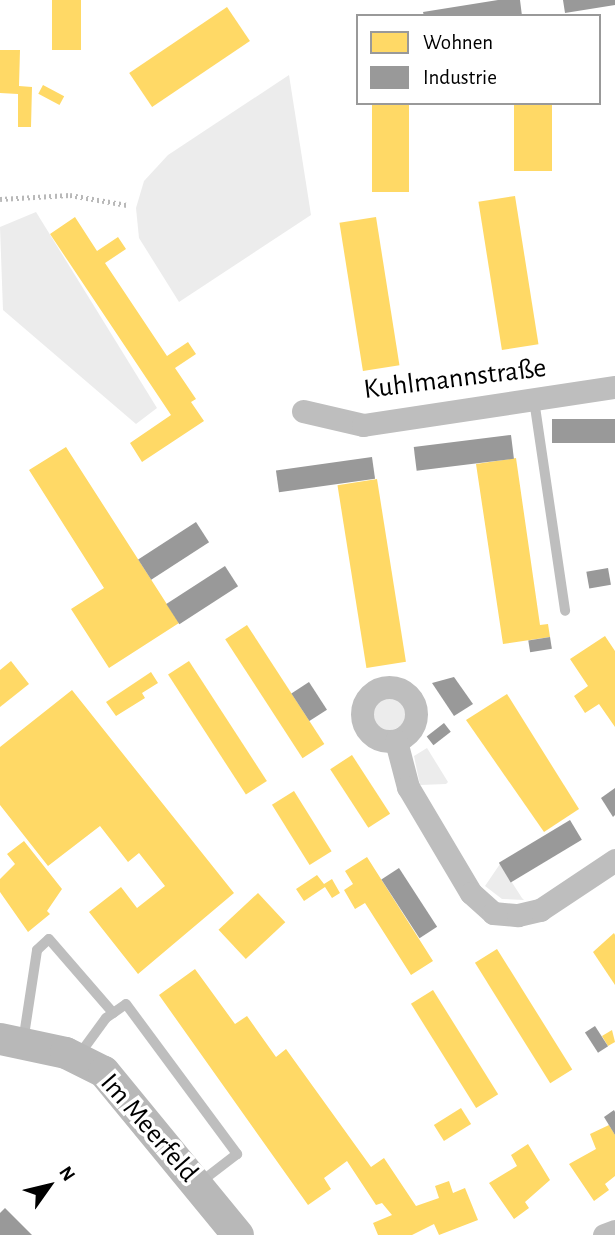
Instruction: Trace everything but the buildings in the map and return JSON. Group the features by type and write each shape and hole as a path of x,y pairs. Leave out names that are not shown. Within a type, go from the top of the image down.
{"street":[{"name":"Kuhlmannstraße","path":"303,411 363,425 615,387"},
{"path":"396,741 408,787 471,892 493,913 518,915 540,909 615,860"},
{"name":"Im Meerfeld","path":"11,1041 77,1058 104,1072 121,1089 238,1235"},
{"path":"604,1235 615,1231"}],"lane":[{"path":"534,400 565,611"},
{"path":"11,1041 37,950 49,939 113,1013"},
{"path":"77,1058 113,1013 126,1004 237,1154 198,1184"}],"path":[{"path":"0,199 69,195 127,205"}],"shaded area":[{"path":"289,75 311,215 179,302 139,238 136,208 144,181 168,155"},
{"path":"36,212 157,408 136,424 3,310 0,227"},
{"path":"389,696 401,701 406,713 401,725 389,730 377,725 372,713 377,701"},
{"path":"427,748 448,782 446,784 420,785 414,756"},
{"path":"500,864 524,900 502,899 485,886"}]}
